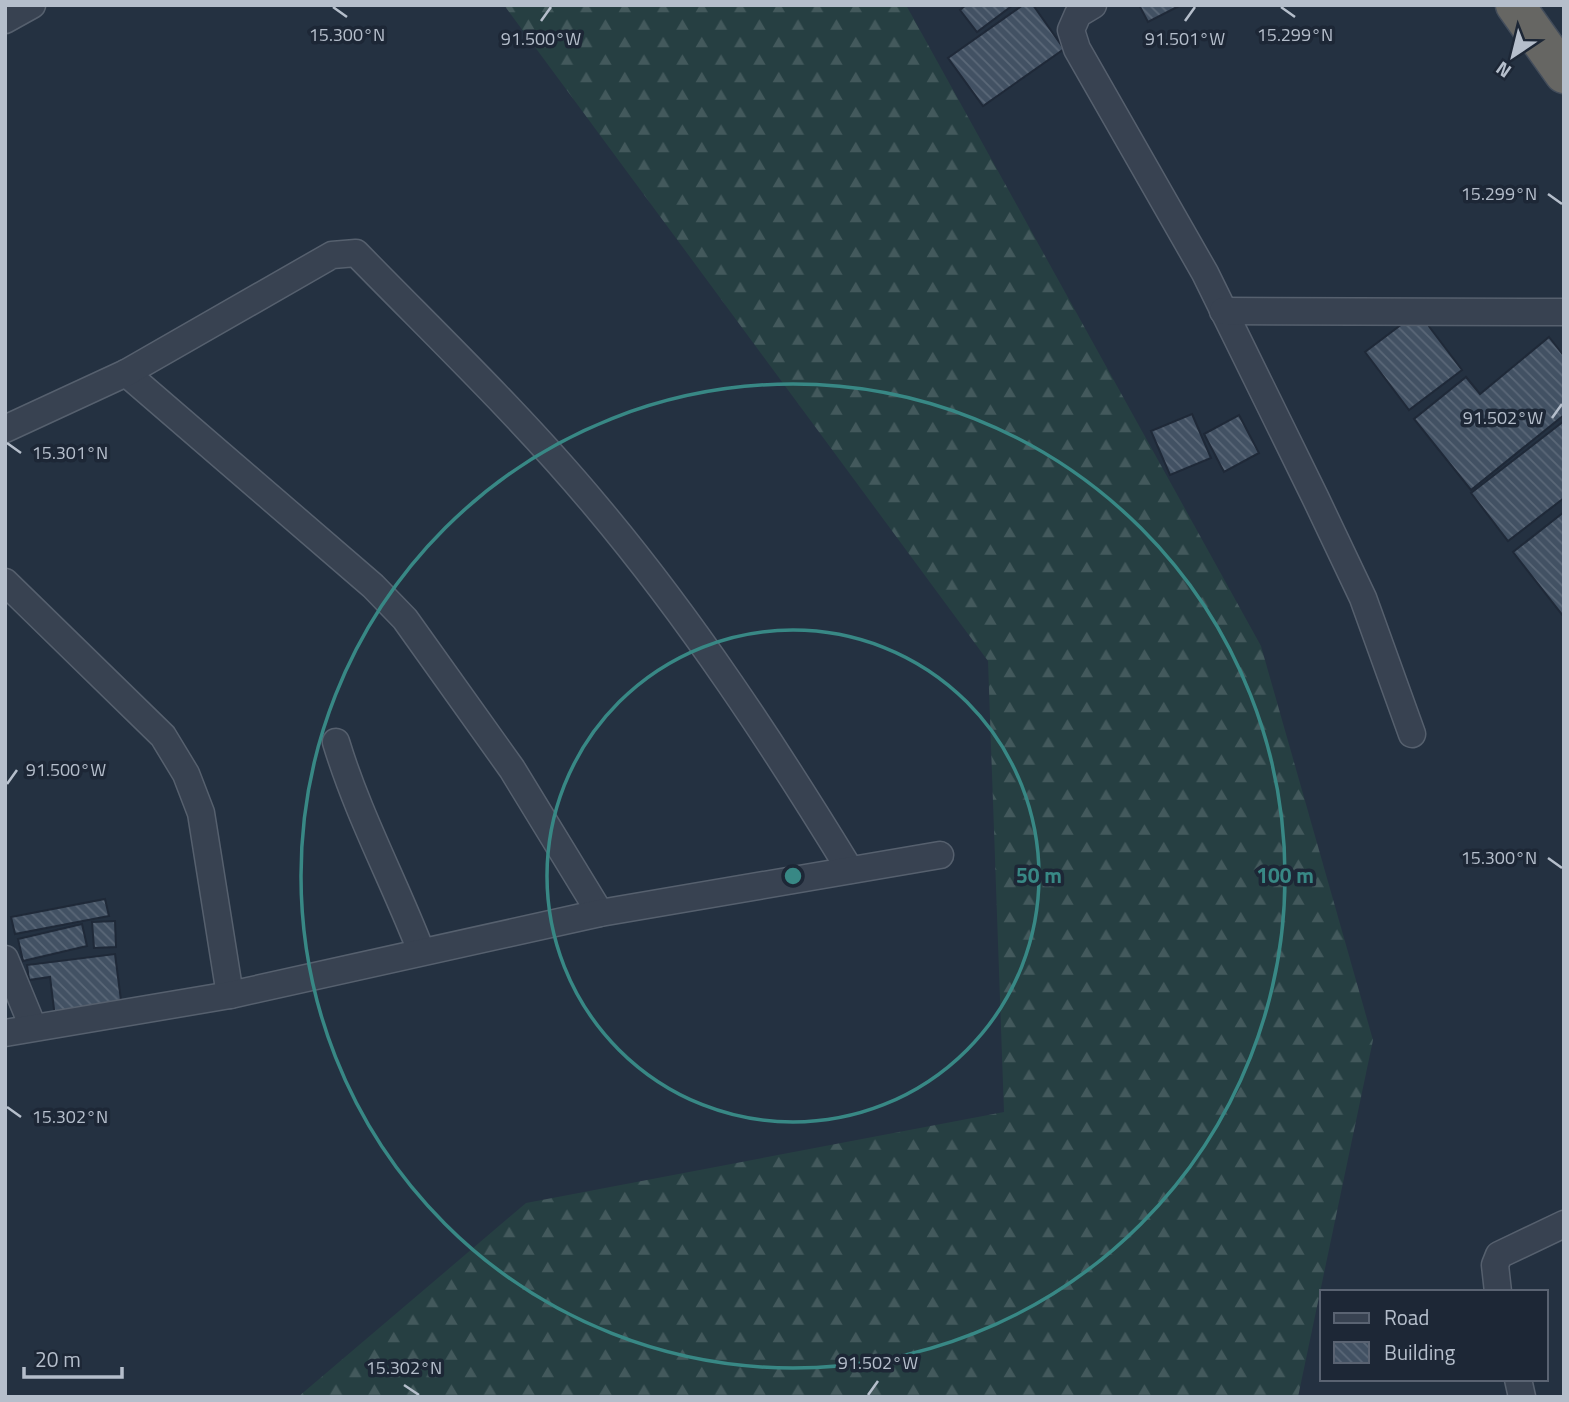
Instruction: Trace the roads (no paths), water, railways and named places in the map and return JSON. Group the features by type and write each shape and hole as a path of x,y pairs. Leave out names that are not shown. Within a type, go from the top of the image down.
{"highway":[{"path":"1515,5 1564,74"}],"street":[{"path":"5,20 32,5"},
{"path":"1093,5 1079,14 1072,30 1077,49 1223,310 1363,598 1412,734"},
{"path":"5,429 126,373 331,255 356,253 519,420 636,554 676,606 807,800 850,870"},
{"path":"1223,310 1564,312"},
{"path":"126,373 373,586 405,619 512,769 600,912"},
{"path":"5,582 163,736 186,774 201,813 230,995"},
{"path":"336,742 351,793 399,894 421,951"},
{"path":"5,1033 230,995 600,912 940,855"},
{"path":"5,959 33,1027"},
{"path":"1499,1290 1495,1265 1499,1255 1564,1224"}]}
